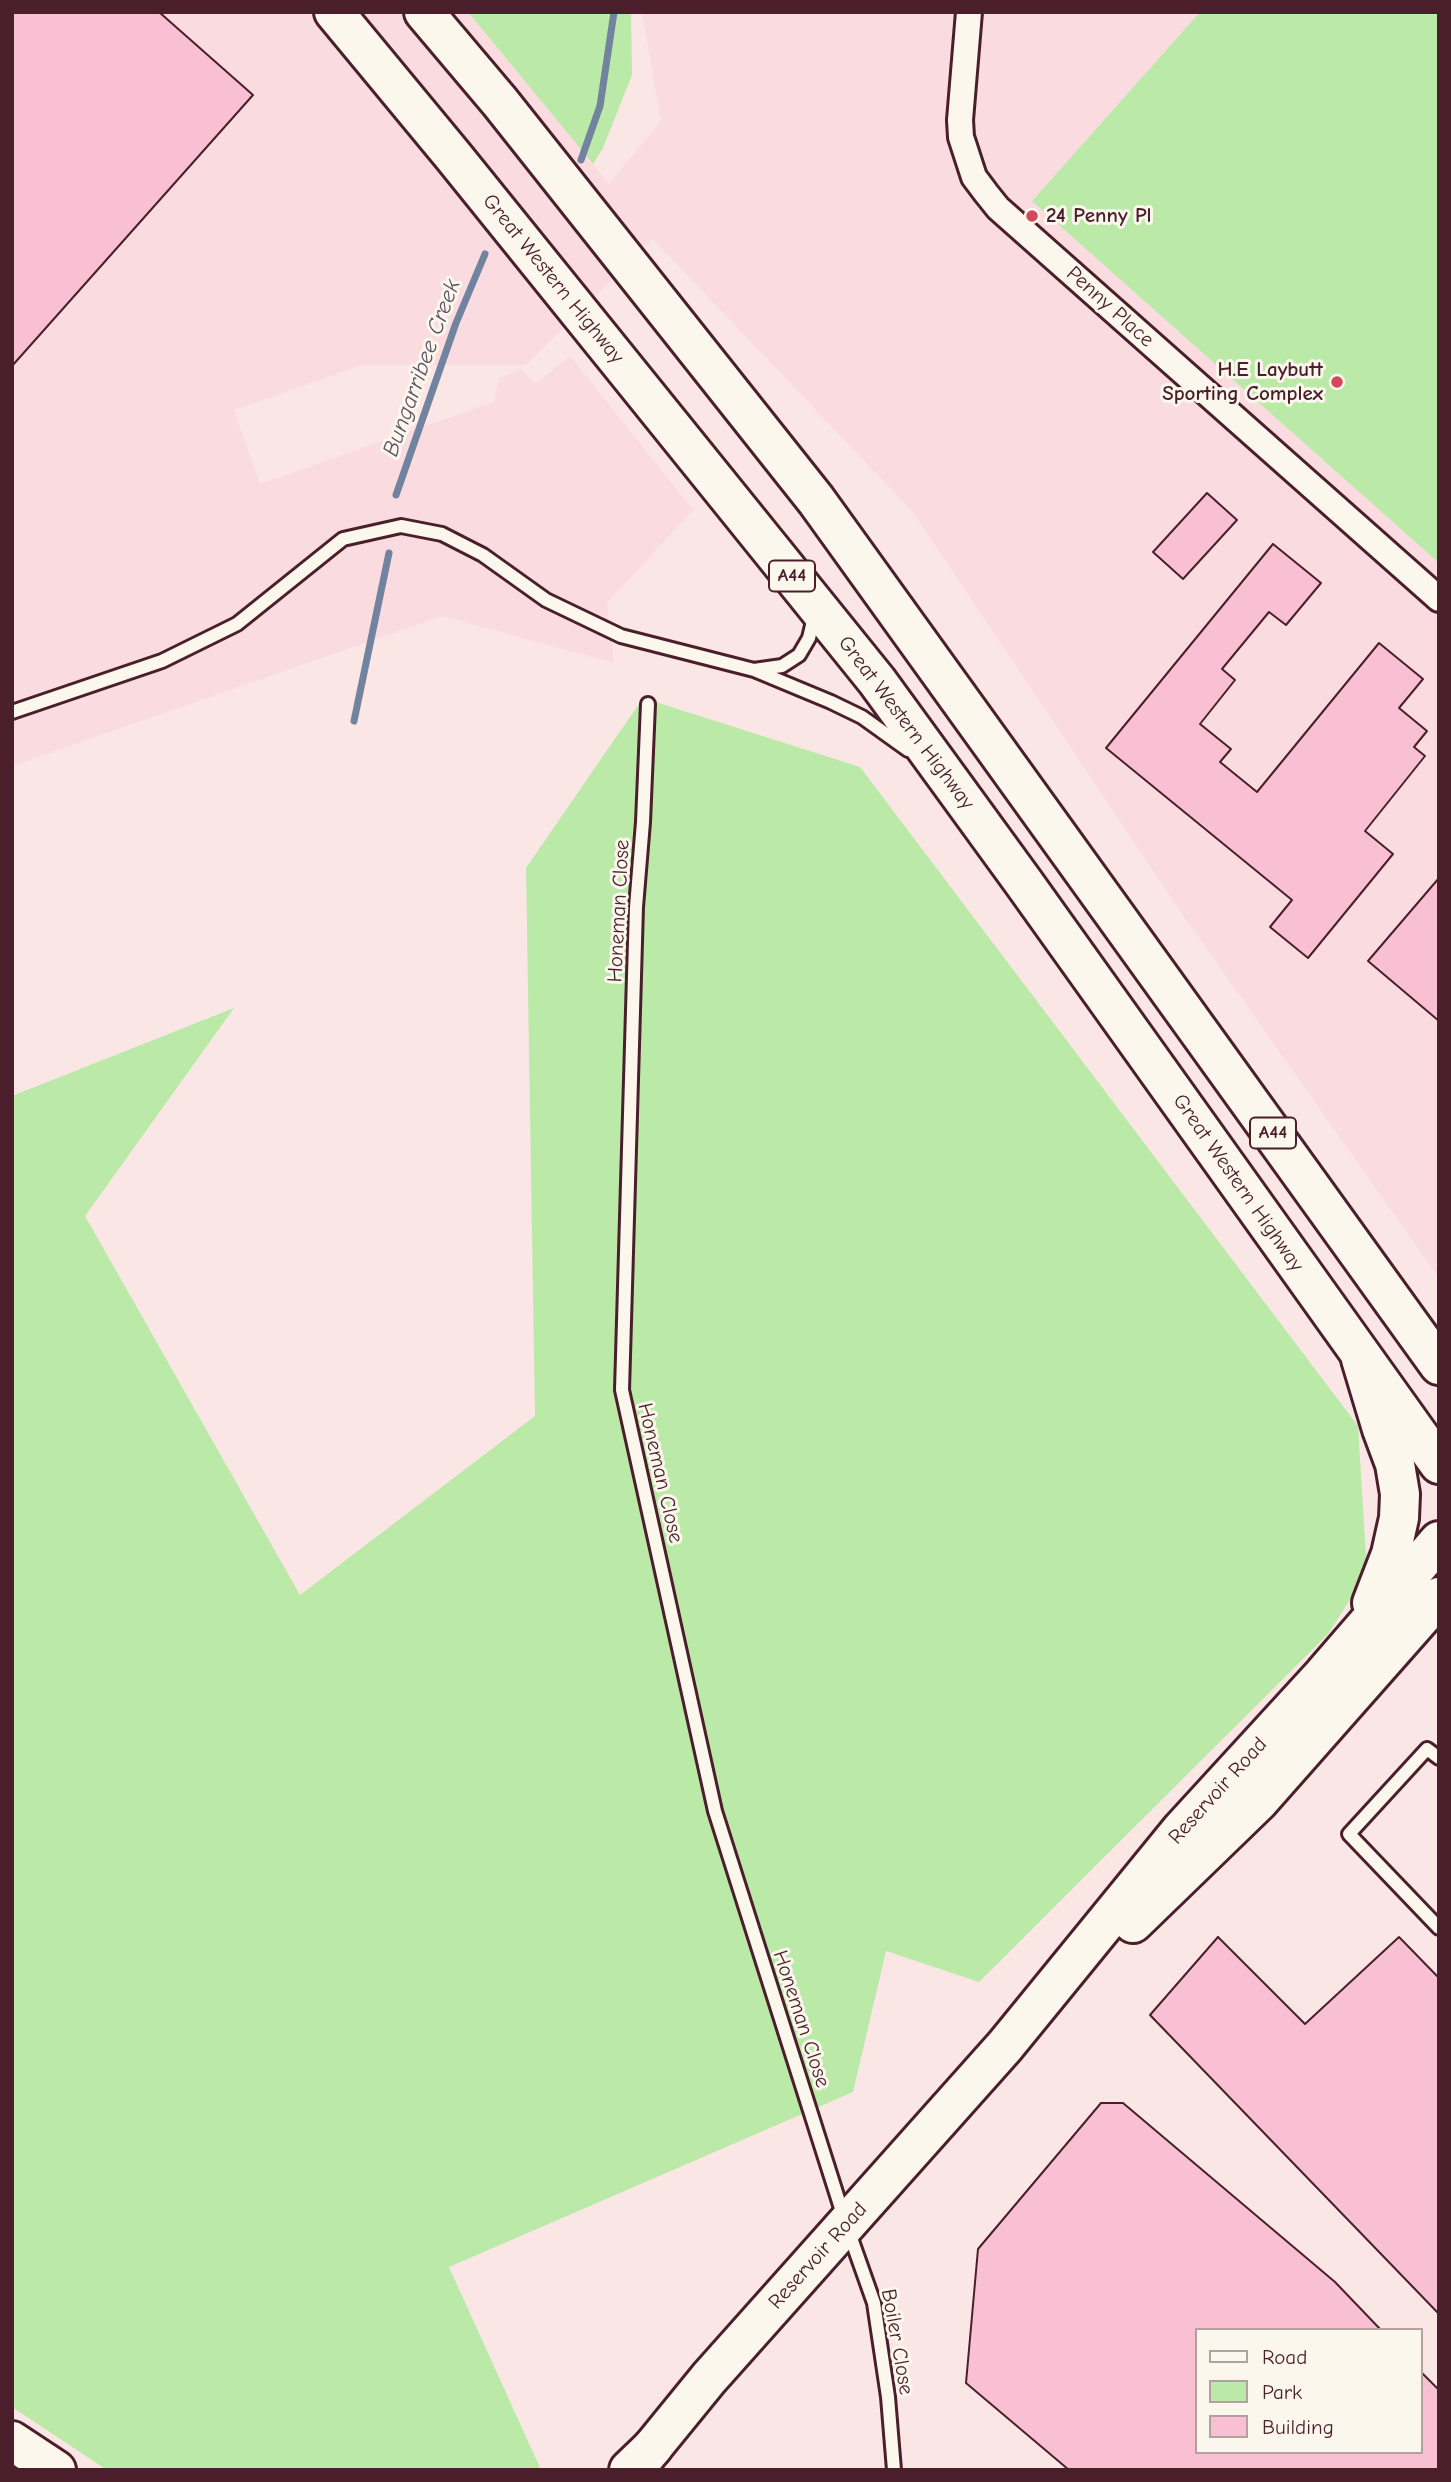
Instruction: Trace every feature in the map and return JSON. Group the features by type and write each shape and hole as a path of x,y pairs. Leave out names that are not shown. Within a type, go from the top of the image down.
{"main road":[{"name":"Great Western Highway","path":"334,12 463,167 877,681 1439,1464"},
{"name":"A44","path":"424,12 500,102 816,500 1439,1365"},
{"path":"1344,1234 1439,1333"},
{"path":"1359,1352 1395,1464 1401,1494 1391,1554 1365,1625"},
{"name":"Reservoir Road","path":"639,2464 709,2378 1005,2046 1182,1829 1439,1541"},
{"name":"Reservoir Road","path":"1005,2046 1259,1801 1437,1600"},
{"path":"12,2441 56,2470"}],"street":[{"name":"Penny Place","path":"969,12 961,137 974,177 986,193 998,208 1439,600"}],"lane":[{"path":"12,712 162,661 237,624 343,539 401,526 442,534 483,555 546,600 621,636 754,670 831,702 862,717 951,782"},
{"path":"754,670 782,666 799,655 809,638 817,607"},
{"name":"Honeman Close","path":"648,704 635,920 622,1391 715,1811 846,2224"},
{"path":"1439,1758 1427,1749 1349,1834 1439,1928"},
{"name":"Boiler Close","path":"846,2224 874,2303 894,2470"}],"shaded area":[{"path":"12,12 468,12 609,184 661,121 642,12 1200,12 1032,201 1439,563 1439,1278 1183,915 912,511 653,239 526,365 362,365 234,410 260,484 494,402 499,379 520,369 536,384 570,356 693,510 607,603 614,663 442,616 12,766"}],"green space":[{"path":"468,12 631,12 632,75 603,148 593,164"},
{"name":"H.E Laybutt Sporting Complex","path":"1200,12 1439,12 1439,563 1032,201"},
{"path":"643,698 860,767 1358,1426 1367,1573 1328,1634 979,1982 886,1951 853,2092 449,2267 541,2470 107,2470 12,2407 12,1096 234,1008 85,1216 300,1595 535,1416 526,868"}],"building":[{"path":"12,12 159,12 253,95 12,366"},
{"path":"1207,493 1237,520 1183,579 1153,552"},
{"path":"1273,544 1321,583 1286,625 1269,612 1222,669 1235,680 1200,724 1231,749 1220,762 1257,792 1379,643 1423,679 1399,708 1427,731 1414,747 1425,756 1365,831 1393,854 1308,958 1270,927 1292,900 1106,748"},
{"path":"1439,878 1439,1021 1368,961"},
{"path":"1218,1937 1305,2024 1399,1937 1439,1978 1439,2314 1150,2015"},
{"path":"1101,2103 1123,2103 1335,2282 1379,2328 1196,2328 1196,2454 1423,2454 1423,2374 1439,2390 1439,2470 1069,2470 966,2383 978,2249"}],"waterway":[{"name":"Bungarribee Creek","path":"581,160 600,106 614,12"},
{"name":"Bungarribee Creek","path":"396,495 456,323 485,254"},
{"name":"Bungarribee Creek","path":"354,721 389,553"}],"place":[{"name":"24 Penny Pl","path":"1032,216"},
{"name":"H.E Laybutt Sporting Complex","path":"1337,382"}]}
